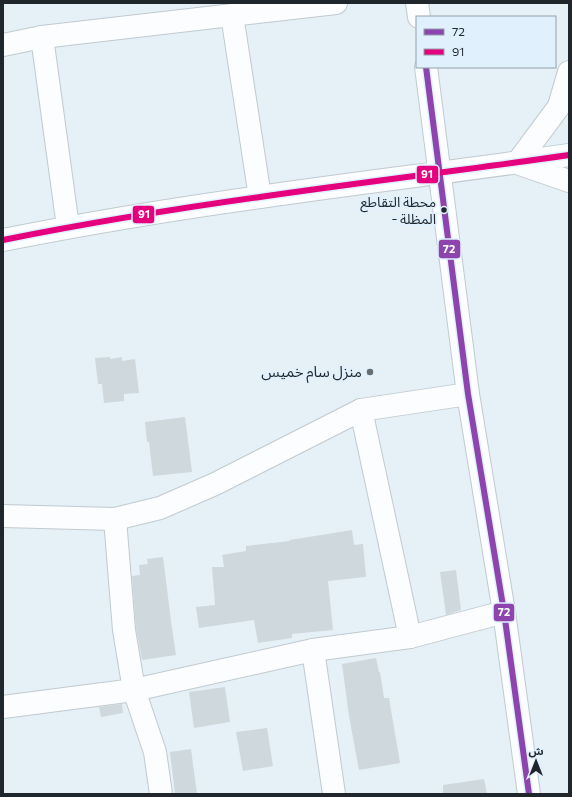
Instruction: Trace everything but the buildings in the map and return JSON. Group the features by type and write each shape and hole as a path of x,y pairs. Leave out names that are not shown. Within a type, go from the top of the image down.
{"street":[{"path":"3,45 42,38 336,3"},
{"path":"417,3 419,16"},
{"path":"232,15 260,197"},
{"path":"42,38 68,227"},
{"path":"426,68 468,394 504,612 529,794"},
{"path":"517,163 564,100 569,72"},
{"path":"3,240 68,227 260,197 569,155"},
{"path":"517,163 569,181"},
{"path":"3,516 115,519 160,508 215,484 361,410 468,394"},
{"path":"361,410 410,638"},
{"path":"115,519 124,630 134,690 155,752 161,794"},
{"path":"3,707 134,690 313,650 410,638 504,612"},
{"path":"313,650 334,794"}],"transit line":[{"name":"72","path":"426,68 468,394 504,612 529,794"},
{"name":"91","path":"3,240 196,206 569,155"}],"place":[{"name":"محطة التقاطع - المظلة","path":"444,210"},
{"name":"منزل سام خميس","path":"370,372"}]}
